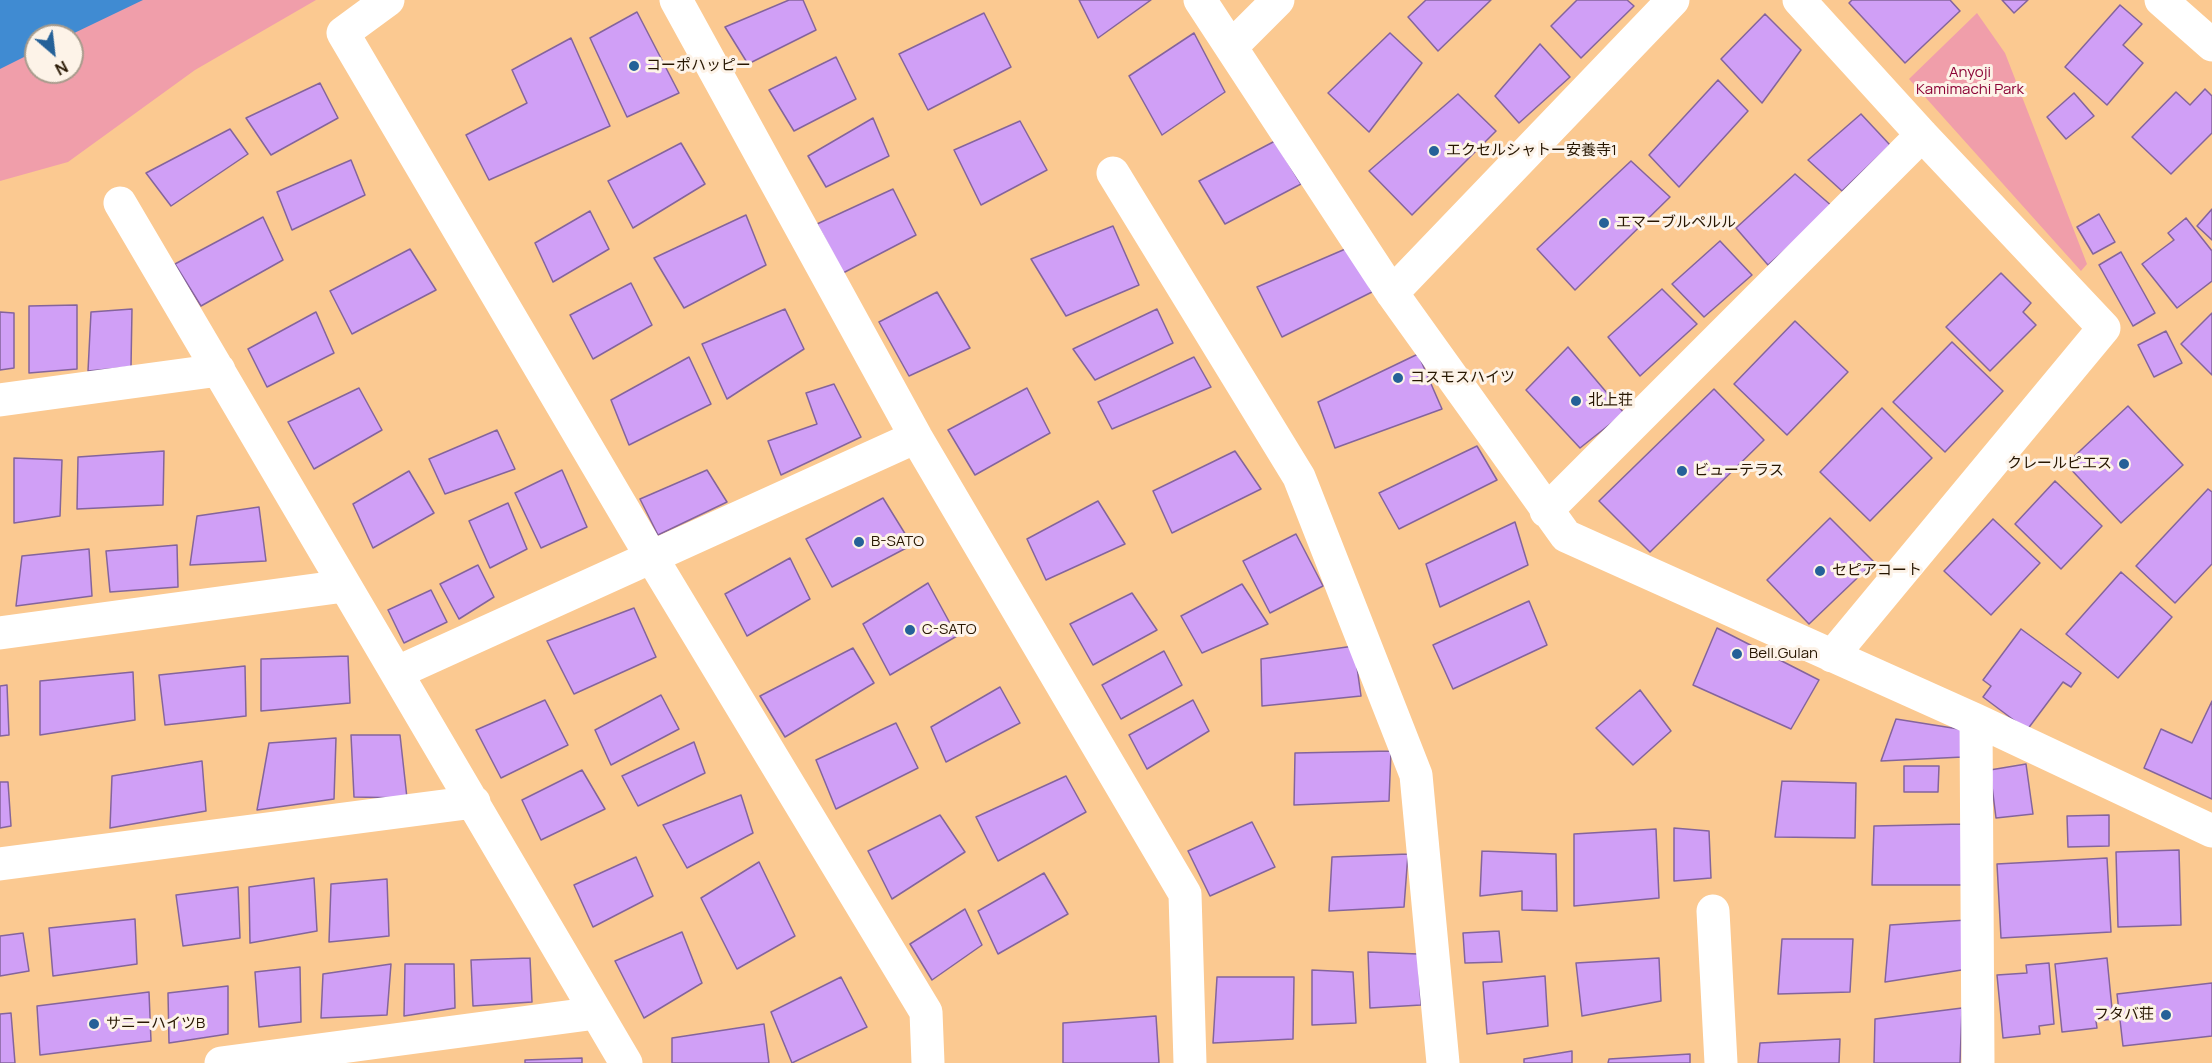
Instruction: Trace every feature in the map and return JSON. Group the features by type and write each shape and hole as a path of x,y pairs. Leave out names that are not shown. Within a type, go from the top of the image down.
{"street":[{"path":"388,0 343,33 652,558 926,1012 928,1063"},
{"path":"676,0 916,437 1185,894 1190,1063"},
{"path":"1200,0 1392,293 1566,536 1976,720 2212,831"},
{"path":"1231,47 1278,0"},
{"path":"1392,293 1673,0"},
{"path":"1799,0 1922,135 2104,328 1832,656"},
{"path":"2161,0 2212,45"},
{"path":"1546,511 1922,135"},
{"path":"1113,173 1299,477 1416,775 1443,1063"},
{"path":"120,203 626,1063"},
{"path":"0,400 219,370"},
{"path":"398,672 916,437"},
{"path":"0,633 344,586"},
{"path":"1976,720 1978,1063"},
{"path":"0,864 474,802"},
{"path":"1713,912 1722,1063"},
{"path":"221,1063 597,1013"}],"green space":[{"path":"0,0 316,0 195,70 68,162 0,181"},
{"name":"Anyoji Kamimachi Park","path":"1977,13 2005,53 2087,264 2081,271 1909,79"}],"water":[{"path":"0,0 143,0 84,28 84,24 24,24 24,57 0,69"}],"building":[{"path":"789,0 803,0 816,30 748,64 725,27"},
{"path":"1079,0 1151,0 1098,38"},
{"path":"1426,0 1491,0 1438,51 1408,17"},
{"path":"1577,0 1627,0 1634,6 1581,58 1551,26"},
{"path":"1852,0 1950,0 1960,11 1905,63 1849,3"},
{"path":"2002,0 2028,0 2014,13"},
{"path":"2120,5 2142,24 2123,45 2143,63 2107,105 2065,67"},
{"name":"コーポハッピー","path":"637,12 679,93 627,117 590,38"},
{"path":"984,13 1011,67 928,110 899,54"},
{"path":"1765,14 1801,50 1762,103 1721,59"},
{"path":"1194,33 1225,92 1162,135 1129,76"},
{"path":"1390,33 1422,63 1369,132 1328,93"},
{"path":"571,38 610,126 489,180 466,135 527,103 512,70"},
{"path":"1540,44 1570,77 1519,123 1495,96"},
{"path":"836,57 856,99 794,131 769,90"},
{"path":"1718,80 1748,111 1679,187 1649,155"},
{"path":"320,83 338,118 271,155 246,118"},
{"path":"2205,89 2212,96 2212,133 2171,174 2132,137 2176,92 2190,105"},
{"path":"2074,93 2094,116 2066,139 2047,117"},
{"name":"エクセルシャトー安養寺1","path":"1458,94 1496,131 1412,215 1369,171"},
{"path":"1861,114 1890,145 1842,191 1808,160"},
{"path":"873,118 889,156 826,187 808,156"},
{"path":"1020,121 1047,170 981,205 954,150"},
{"path":"230,129 248,154 171,206 146,173"},
{"path":"1275,141 1301,184 1225,224 1199,181"},
{"path":"681,143 705,184 633,228 608,181"},
{"path":"351,160 365,195 292,230 277,192"},
{"name":"エマーブルペルル","path":"1631,161 1670,197 1575,290 1537,249"},
{"path":"1795,174 1833,207 1768,265 1736,228"},
{"path":"893,189 916,235 843,273 817,224"},
{"path":"2212,209 2212,240 2197,226"},
{"path":"590,211 609,249 553,282 535,243"},
{"path":"2099,214 2115,242 2093,254 2077,227"},
{"path":"746,215 766,265 684,308 654,258"},
{"path":"263,217 283,260 201,306 175,264"},
{"path":"2186,218 2212,251 2212,281 2177,308 2142,264 2174,240 2168,233"},
{"path":"1113,226 1139,285 1066,316 1031,259"},
{"path":"1720,241 1752,275 1704,317 1672,284"},
{"path":"1350,247 1372,292 1282,337 1257,287"},
{"path":"410,249 436,290 352,334 330,291"},
{"path":"2121,252 2155,313 2133,326 2099,265"},
{"path":"2001,273 2031,303 2023,312 2036,325 1990,371 1946,327"},
{"path":"631,283 652,325 593,359 570,315"},
{"path":"1662,289 1697,324 1640,376 1608,337"},
{"path":"937,292 970,348 909,376 879,322"},
{"path":"77,305 77,369 29,373 29,306"},
{"path":"132,309 131,367 88,371 91,312"},
{"path":"785,309 804,349 727,399 702,344"},
{"path":"1157,309 1173,343 1095,380 1073,349"},
{"path":"0,312 14,313 14,368 0,370"},
{"path":"316,312 334,353 267,387 248,349"},
{"path":"2212,313 2212,375 2181,344"},
{"path":"1795,321 1848,372 1787,435 1734,384"},
{"path":"2166,331 2182,363 2154,377 2138,345"},
{"path":"1952,342 2003,391 1945,452 1893,402"},
{"name":"北上荘","path":"1568,347 1624,413 1580,448 1526,390"},
{"name":"コスモスハイツ","path":"1418,354 1442,409 1335,448 1318,402"},
{"path":"689,357 711,404 629,445 611,400"},
{"path":"1194,357 1211,387 1112,429 1098,402"},
{"path":"834,384 861,437 781,475 768,441 817,424 806,393"},
{"path":"359,388 382,430 314,469 288,422"},
{"path":"1027,388 1050,433 975,475 948,430"},
{"name":"ビューテラス","path":"1714,389 1764,440 1650,552 1599,501"},
{"name":"クレールピエス","path":"2128,406 2183,465 2121,523 2066,464"},
{"path":"1882,408 1932,458 1870,521 1820,472"},
{"path":"497,430 515,469 445,494 429,459"},
{"path":"1477,446 1497,480 1399,529 1379,493"},
{"path":"164,451 163,505 77,509 78,457"},
{"path":"1235,451 1261,489 1172,533 1153,491"},
{"path":"14,458 62,460 60,516 14,523"},
{"path":"562,470 587,527 541,548 515,493"},
{"path":"707,470 727,502 658,535 640,499"},
{"path":"409,471 434,513 373,548 353,504"},
{"path":"2055,481 2102,526 2061,569 2015,524"},
{"path":"2208,489 2212,492 2212,564 2175,603 2136,566"},
{"name":"B-SATO","path":"883,498 912,545 832,587 806,539"},
{"path":"1098,501 1125,544 1046,580 1027,539"},
{"path":"508,503 527,549 490,568 469,521"},
{"path":"259,507 266,561 190,565 197,516"},
{"name":"セピアコート","path":"1830,518 1874,562 1809,624 1767,580"},
{"path":"1993,519 2040,563 1991,615 1944,571"},
{"path":"1515,522 1528,565 1440,607 1426,564"},
{"path":"1296,534 1323,586 1270,613 1243,561"},
{"path":"177,545 178,587 110,592 106,551"},
{"path":"89,549 92,596 16,606 22,556"},
{"path":"790,558 810,599 747,636 725,594"},
{"path":"478,565 494,597 459,619 440,584"},
{"path":"2121,572 2172,617 2118,678 2066,634"},
{"name":"C-SATO","path":"928,583 957,636 890,675 863,624"},
{"path":"1242,584 1268,624 1202,653 1181,616"},
{"path":"431,590 447,622 404,643 388,610"},
{"path":"1132,593 1157,630 1093,665 1070,624"},
{"path":"1529,601 1547,645 1453,689 1433,645"},
{"path":"634,608 656,657 574,694 547,641"},
{"name":"Bell.Gulan","path":"1717,628 1819,680 1791,729 1693,685"},
{"path":"2021,629 2081,673 2071,687 2063,682 2027,730 1983,697 1991,686 1983,680"},
{"path":"1354,646 1361,696 1262,706 1261,659"},
{"path":"853,648 874,683 785,737 760,696"},
{"path":"1164,651 1182,685 1121,719 1102,685"},
{"path":"348,656 350,703 261,711 261,659"},
{"path":"245,666 246,716 165,725 159,675"},
{"path":"133,672 135,720 40,735 40,681"},
{"path":"7,685 9,735 0,736 0,686"},
{"path":"1000,687 1020,723 946,762 931,727"},
{"path":"1640,690 1671,731 1633,765 1596,728"},
{"path":"661,695 679,729 611,765 595,730"},
{"path":"545,700 568,745 501,778 476,730"},
{"path":"1193,700 1209,731 1147,769 1129,735"},
{"path":"2212,701 2212,799 2144,768 2161,729 2192,743"},
{"path":"1896,719 1965,730 1963,757 1881,761"},
{"path":"896,723 918,768 836,809 816,760"},
{"path":"351,735 400,735 407,798 354,797"},
{"path":"336,738 334,799 257,810 269,743"},
{"path":"694,742 705,773 638,806 622,776"},
{"path":"1391,751 1389,801 1294,805 1295,753"},
{"path":"202,761 206,811 110,828 112,776"},
{"path":"2026,764 2033,814 1996,818 1990,770"},
{"path":"1904,766 1939,766 1938,792 1904,792"},
{"path":"582,770 605,809 541,840 522,800"},
{"path":"1066,776 1086,812 998,861 976,817"},
{"path":"1782,781 1856,783 1855,838 1775,837"},
{"path":"0,782 8,782 11,826 0,828"},
{"path":"741,795 753,833 687,868 663,825"},
{"path":"940,815 965,852 892,899 868,851"},
{"path":"2109,815 2109,846 2068,847 2067,816"},
{"path":"1252,822 1275,867 1210,896 1188,851"},
{"path":"1963,824 1968,885 1872,885 1874,826"},
{"path":"1674,828 1709,831 1711,878 1674,881"},
{"path":"1656,829 1659,898 1574,906 1574,834"},
{"path":"2179,850 2181,925 2118,927 2116,852"},
{"path":"1482,851 1556,854 1557,911 1522,910 1522,891 1480,896"},
{"path":"1408,854 1404,907 1329,911 1332,857"},
{"path":"636,857 653,896 593,927 574,885"},
{"path":"2107,858 2111,932 2001,938 1997,864"},
{"path":"759,862 795,936 737,969 701,898"},
{"path":"1044,873 1068,914 998,954 978,911"},
{"path":"314,878 317,931 250,943 249,887"},
{"path":"387,879 389,936 329,942 331,884"},
{"path":"238,887 240,938 183,946 176,895"},
{"path":"965,909 982,945 932,980 910,944"},
{"path":"135,919 137,964 53,976 49,928"},
{"path":"1967,920 1968,969 1885,982 1890,925"},
{"path":"1499,931 1502,962 1465,963 1463,933"},
{"path":"682,932 702,983 644,1018 615,961"},
{"path":"23,933 29,971 0,976 0,936"},
{"path":"1782,939 1853,939 1850,992 1778,994"},
{"path":"1368,952 1418,954 1421,1005 1370,1008"},
{"path":"530,958 532,1002 473,1006 471,960"},
{"path":"1659,958 1661,1001 1582,1016 1576,963"},
{"path":"2107,958 2113,1019 2096,1021 2097,1028 2062,1032 2055,964"},
{"path":"2049,963 2054,1024 2039,1026 2040,1034 2003,1038 1997,975 2027,973 2026,965"},
{"path":"391,964 387,1015 321,1018 323,974"},
{"path":"405,964 454,964 455,1008 404,1016"},
{"path":"300,967 301,1022 259,1027 255,972"},
{"path":"1312,970 1353,972 1356,1023 1312,1025"},
{"path":"1545,976 1548,1026 1487,1034 1483,982"},
{"path":"841,977 867,1027 792,1063 771,1012"},
{"path":"1217,977 1294,977 1293,1039 1213,1043"},
{"name":"フタバ荘","path":"2212,983 2212,1036 2123,1046 2117,994"},
{"path":"228,986 228,1034 169,1043 168,993"},
{"name":"サニーハイツB","path":"149,992 151,1041 40,1055 37,1006"},
{"path":"1962,1008 1960,1063 1874,1063 1875,1019"},
{"path":"11,1013 15,1063 0,1063 0,1014"},
{"path":"1156,1016 1159,1063 1063,1063 1063,1023"},
{"path":"764,1024 769,1063 672,1063 672,1038"},
{"path":"1840,1039 1839,1063 1758,1063 1760,1043"},
{"path":"1572,1051 1572,1063 1524,1063 1524,1059"},
{"path":"1690,1054 1690,1063 1608,1063 1609,1059"},
{"path":"582,1058 582,1063 525,1063 525,1060"}],"place":[{"name":"コーポハッピー","path":"634,66"},
{"name":"エクセルシャトー安養寺1","path":"1434,151"},
{"name":"エマーブルペルル","path":"1604,223"},
{"name":"コスモスハイツ","path":"1398,378"},
{"name":"北上荘","path":"1576,401"},
{"name":"クレールピエス","path":"2124,464"},
{"name":"ビューテラス","path":"1682,471"},
{"name":"B-SATO","path":"859,542"},
{"name":"セピアコート","path":"1820,571"},
{"name":"C-SATO","path":"910,630"},
{"name":"Bell.Gulan","path":"1737,654"},
{"name":"フタバ荘","path":"2166,1015"},
{"name":"サニーハイツB","path":"94,1024"}]}
